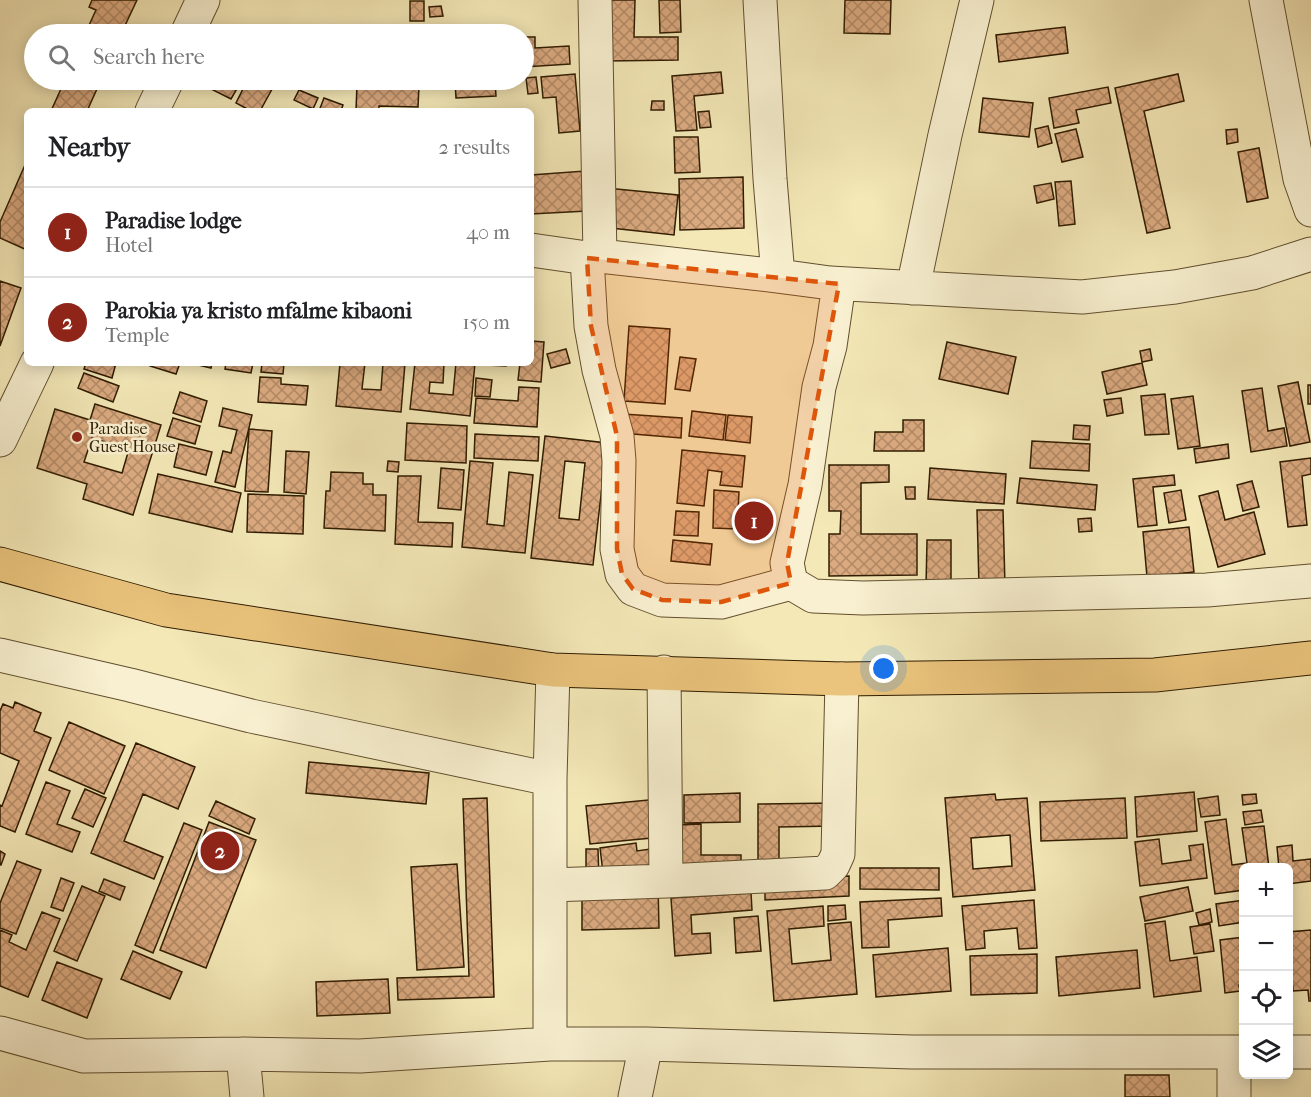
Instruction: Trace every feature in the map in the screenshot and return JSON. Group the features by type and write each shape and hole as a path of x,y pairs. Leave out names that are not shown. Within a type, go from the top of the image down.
{"highway":[{"path":"0,564 166,610 552,670 842,679 1155,675 1311,658"}],"street":[{"path":"192,24 203,0"},
{"path":"595,0 594,257 591,326 599,370 617,436 619,461 617,549 622,574 633,589 662,600 721,602 791,584 813,596 863,598 1207,590 1311,581"},
{"path":"760,0 778,276"},
{"path":"913,288 945,135 977,0"},
{"path":"1266,0 1300,179 1311,210"},
{"path":"153,108 162,90"},
{"path":"534,250 839,284 1082,297 1175,287 1252,273 1311,254"},
{"path":"791,584 787,563 805,485 819,387 830,346 839,284"},
{"path":"0,440 36,366"},
{"path":"0,655 250,716 550,779"},
{"path":"550,1044 552,670"},
{"path":"664,672 666,881"},
{"path":"550,885 825,873 833,865 838,854 842,679"},
{"path":"0,1033 84,1056 243,1054 360,1056 550,1044 646,1044 912,1052 1239,1052 1234,1097"},
{"path":"635,1097 646,1044"},
{"path":"1293,1052 1311,1052"},
{"path":"243,1054 247,1097"}],"highlighted area":[{"path":"587,258 839,284 787,563 791,583 721,602 662,600 633,589 622,574 617,549 617,436 591,326"}],"building":[{"path":"92,0 137,0 126,24 90,24 96,10 89,7"},
{"path":"607,0 635,0 634,37 678,37 678,60 607,61"},
{"path":"659,0 680,0 681,32 660,33"},
{"path":"845,0 891,0 890,34 844,33"},
{"path":"410,1 424,1 424,21 410,21"},
{"path":"441,6 443,16 430,17 429,7"},
{"path":"1065,27 1068,53 999,62 996,35"},
{"path":"534,37 535,48 569,46 570,64 534,66"},
{"path":"721,72 723,93 694,96 697,130 676,131 672,76"},
{"path":"575,74 580,131 559,133 556,97 543,98 541,77"},
{"path":"1178,74 1184,101 1144,111 1170,228 1147,233 1115,88"},
{"path":"534,77 536,77 538,93 528,94 528,90 534,90"},
{"path":"1108,87 1111,103 1076,110 1079,123 1054,128 1049,98"},
{"path":"60,90 96,90 88,108 52,108"},
{"path":"213,90 236,90 231,99"},
{"path":"242,90 272,90 262,108 245,108 236,103"},
{"path":"299,90 318,98 313,108 294,100"},
{"path":"357,90 419,90 418,107 356,108"},
{"path":"456,90 496,90 496,96 456,98"},
{"path":"324,98 343,105 342,108 320,108"},
{"path":"983,98 1033,103 1029,137 979,132"},
{"path":"652,101 664,101 664,110 651,110"},
{"path":"709,111 711,127 700,128 698,112"},
{"path":"1048,126 1052,143 1038,147 1035,129"},
{"path":"1076,129 1083,157 1062,162 1055,134"},
{"path":"1237,129 1238,142 1227,144 1226,130"},
{"path":"674,137 698,137 700,172 675,173"},
{"path":"1259,148 1268,198 1247,202 1238,152"},
{"path":"24,167 24,249 0,238 0,222"},
{"path":"585,171 587,211 534,214 534,175"},
{"path":"743,177 744,228 680,230 679,179"},
{"path":"1071,181 1075,224 1059,226 1055,182"},
{"path":"1051,183 1054,199 1037,203 1034,186"},
{"path":"606,188 678,195 674,235 602,227"},
{"path":"0,281 21,288 0,346"},
{"path":"629,326 670,329 665,404 624,401"},
{"path":"534,341 544,342 541,382 518,380 520,366 534,366"},
{"path":"947,342 1016,357 1008,394 939,379"},
{"path":"566,349 570,363 551,368 547,354"},
{"path":"1150,349 1152,360 1142,362 1140,351"},
{"path":"680,357 696,359 690,391 675,389"},
{"path":"1142,363 1147,385 1107,394 1102,372"},
{"path":"85,366 115,366 112,378 84,369"},
{"path":"150,366 179,366 176,374"},
{"path":"226,366 252,366 251,373 225,369"},
{"path":"262,366 284,366 283,374 261,372"},
{"path":"340,366 365,366 362,389 381,390 383,366 405,366 401,412 336,406"},
{"path":"415,366 444,366 443,383 430,382 429,393 453,395 456,366 475,366 470,416 410,409"},
{"path":"84,373 119,386 113,402 78,388"},
{"path":"260,377 281,378 281,384 308,386 306,405 258,402"},
{"path":"476,378 492,380 490,397 475,396"},
{"path":"1298,382 1310,442 1290,446 1278,386"},
{"path":"1308,385 1311,385 1311,404 1308,404"},
{"path":"519,387 539,388 537,427 474,423 476,398 518,401"},
{"path":"1262,388 1268,431 1284,428 1287,446 1251,452 1242,391"},
{"path":"180,392 207,401 201,422 173,413"},
{"path":"1165,394 1169,434 1145,435 1141,396"},
{"path":"1193,396 1200,446 1178,449 1171,399"},
{"path":"1121,398 1123,413 1107,416 1104,400"},
{"path":"95,404 161,425 133,515 83,499 87,484 37,468 55,409 90,420","holes":["92,438 129,449 122,473 84,462"]},
{"path":"223,408 252,415 235,487 215,482 223,451 231,453 237,430 219,426"},
{"path":"692,411 726,415 723,440 689,436"},
{"path":"623,414 682,418 681,438 621,433"},
{"path":"728,415 752,417 750,443 725,440"},
{"path":"173,418 200,426 195,444 167,436"},
{"path":"903,420 924,420 924,451 874,451 875,432 903,432"},
{"path":"407,423 467,426 466,463 405,460"},
{"path":"1074,425 1090,426 1089,440 1073,439"},
{"path":"249,429 272,431 268,492 245,491"},
{"path":"475,434 539,437 538,461 474,458"},
{"path":"545,436 607,443 593,565 531,558","holes":["565,461 585,463 579,520 559,518"]},
{"path":"1032,441 1090,444 1089,471 1030,468"},
{"path":"179,444 212,452 206,475 174,467"},
{"path":"1228,444 1229,458 1196,463 1194,449"},
{"path":"682,450 745,456 742,487 720,485 722,472 708,470 704,506 677,503"},
{"path":"286,451 309,452 306,494 284,492"},
{"path":"1311,458 1311,474 1302,476 1307,525 1288,527 1280,462"},
{"path":"388,461 399,462 398,472 387,471"},
{"path":"470,461 493,463 487,524 504,526 509,472 533,475 525,553 462,547"},
{"path":"829,465 889,465 889,482 861,483 861,534 917,534 917,575 829,576 829,534 840,534 841,511 829,511"},
{"path":"441,468 464,470 461,510 438,508"},
{"path":"930,468 1006,474 1004,504 928,499"},
{"path":"331,472 363,473 363,484 373,484 373,495 386,495 385,531 324,528 326,491 330,491"},
{"path":"158,474 241,493 232,532 149,513"},
{"path":"1174,475 1175,485 1153,487 1157,525 1138,527 1133,479"},
{"path":"398,476 421,476 418,522 453,523 452,547 395,544"},
{"path":"1020,478 1097,485 1095,510 1017,503"},
{"path":"1252,481 1259,507 1243,511 1237,485"},
{"path":"905,487 915,487 915,499 906,499"},
{"path":"714,490 739,492 737,529 713,528"},
{"path":"1181,490 1186,520 1169,523 1164,493"},
{"path":"1218,491 1225,520 1254,512 1265,554 1218,567 1199,496"},
{"path":"248,494 304,496 303,534 247,532"},
{"path":"977,510 1003,510 1005,586 979,586"},
{"path":"676,511 699,512 698,536 674,535"},
{"path":"1091,518 1092,531 1079,532 1078,519"},
{"path":"1189,527 1194,572 1147,577 1143,532"},
{"path":"673,540 712,544 710,565 671,561"},
{"path":"927,540 951,540 951,587 926,587"},
{"path":"15,702 41,713 34,731 51,738 15,832 0,826 0,805 2,806 19,761 0,753 0,711 3,704 13,708"},
{"path":"69,722 125,746 104,794 49,770"},
{"path":"136,743 195,767 178,809 143,794 124,841 163,857 154,879 91,853"},
{"path":"309,762 429,773 426,804 306,793"},
{"path":"46,782 70,791 57,824 80,832 72,852 26,834"},
{"path":"85,789 106,798 93,827 72,818"},
{"path":"1194,792 1197,831 1137,837 1135,797"},
{"path":"740,793 740,822 684,823 684,795"},
{"path":"995,794 996,800 1027,798 1035,890 953,897 945,798","holes":["1010,835 1012,866 973,869 971,838"]},
{"path":"1256,794 1257,803 1243,805 1242,795"},
{"path":"1218,796 1220,815 1201,817 1198,799"},
{"path":"487,798 494,997 398,1000 397,978 469,976 463,799"},
{"path":"1125,798 1127,838 1041,841 1040,802"},
{"path":"659,799 662,837 590,844 586,806"},
{"path":"216,801 255,819 249,834 209,816"},
{"path":"835,803 835,826 779,827 779,862 758,863 758,804"},
{"path":"1261,810 1263,822 1245,825 1243,812"},
{"path":"1226,819 1232,865 1239,864 1239,891 1215,894 1205,822"},
{"path":"209,822 256,840 206,968 160,950"},
{"path":"184,823 202,830 153,953 135,945"},
{"path":"701,824 701,855 741,855 741,877 680,877 679,825"},
{"path":"1264,826 1268,863 1247,863 1242,828"},
{"path":"1159,839 1162,864 1191,860 1189,846 1203,844 1207,878 1140,886 1135,842"},
{"path":"636,843 637,851 650,849 653,874 604,881 600,848"},
{"path":"1292,845 1293,861 1311,859 1311,881 1293,883 1293,863 1279,863 1277,847"},
{"path":"586,849 598,849 599,880 586,880"},
{"path":"0,851 5,854 1,865 0,865"},
{"path":"17,861 41,870 16,934 0,928 0,903"},
{"path":"457,864 464,967 417,970 411,867"},
{"path":"860,868 939,868 939,890 860,889"},
{"path":"849,876 849,896 765,900 765,878"},
{"path":"61,878 74,883 63,911 51,907"},
{"path":"104,879 125,887 120,900 99,891"},
{"path":"658,884 659,928 582,930 582,885"},
{"path":"82,886 105,896 77,961 54,951"},
{"path":"1188,887 1193,911 1145,921 1140,897"},
{"path":"751,893 752,910 691,915 692,934 710,933 711,953 675,956 671,898"},
{"path":"941,898 942,916 888,920 889,947 862,948 860,902"},
{"path":"1034,900 1037,948 1019,949 1017,928 984,931 985,948 966,950 962,906"},
{"path":"1239,901 1239,923 1219,926 1216,904"},
{"path":"845,905 846,919 828,921 828,906"},
{"path":"823,906 824,926 789,929 792,964 831,960 828,924 851,922 857,994 774,1001 767,911"},
{"path":"1210,909 1212,922 1199,925 1196,913"},
{"path":"42,912 60,919 28,997 0,986 0,930 12,935 9,942 26,950"},
{"path":"758,916 761,951 736,953 734,918"},
{"path":"1165,921 1170,961 1197,957 1201,991 1154,997 1145,924"},
{"path":"1210,924 1214,951 1194,954 1190,927"},
{"path":"1311,930 1311,1001 1309,1001 1308,990 1293,991 1293,932"},
{"path":"1239,938 1239,991 1225,993 1220,940"},
{"path":"948,948 951,991 876,997 873,955"},
{"path":"1137,950 1140,988 1059,996 1056,957"},
{"path":"133,951 182,972 170,999 121,979"},
{"path":"1037,954 1037,993 971,995 970,956"},
{"path":"57,962 102,979 87,1018 42,1000"},
{"path":"388,979 390,1013 317,1016 316,982"},
{"path":"1125,1075 1169,1075 1170,1097 1125,1097"}],"place":[{"name":"Paradise Guest House","path":"77,437"},
{"name":"Paradise lodge","path":"754,521"},
{"name":"Parokia ya kristo mfalme kibaoni","path":"220,851"}]}
